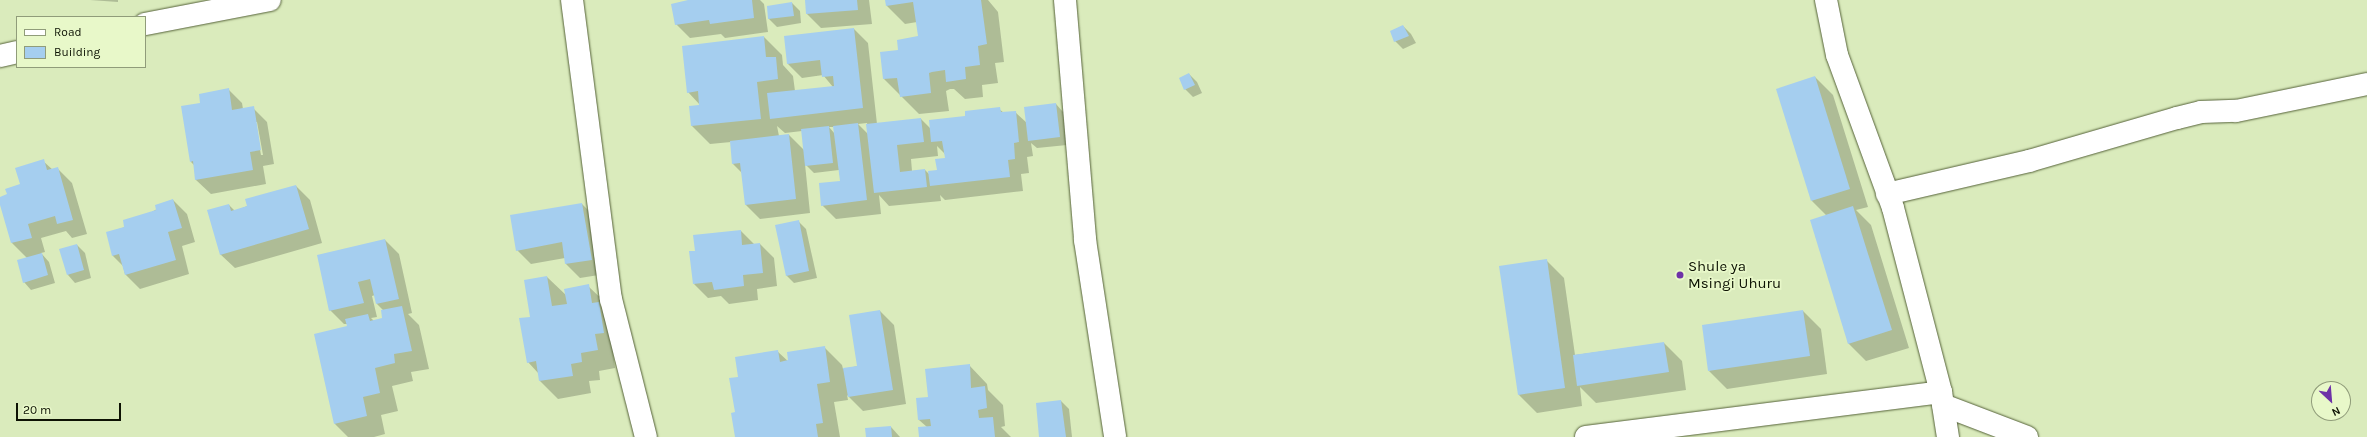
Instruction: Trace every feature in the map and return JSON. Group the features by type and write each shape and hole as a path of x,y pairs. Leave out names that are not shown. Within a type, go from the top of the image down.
{"street":[{"path":"146,24 270,0"},
{"path":"572,0 611,299 646,437"},
{"path":"1065,0 1085,240 1115,437"},
{"path":"1826,0 1837,55 1893,208 1942,399 1948,437"},
{"path":"0,56 16,52"},
{"path":"1888,194 2029,162 2201,112 2236,111 2367,84"},
{"path":"1586,437 1942,399 2027,437"}],"building":[{"path":"688,0 752,0 754,18 710,24 709,20 675,25 671,4"},
{"path":"805,0 857,0 858,10 806,14"},
{"path":"885,0 981,0 987,44 978,46 980,65 965,67 966,79 946,82 945,70 929,73 931,93 900,97 897,78 883,79 880,52 898,50 897,40 918,36 913,2 886,6"},
{"path":"792,2 794,16 768,19 767,6"},
{"path":"1403,25 1409,36 1394,42 1390,31"},
{"path":"854,28 863,108 770,119 767,93 834,86 833,76 822,77 820,60 787,64 784,36"},
{"path":"764,36 766,57 776,57 778,79 757,82 761,119 691,126 689,106 699,105 698,91 687,93 682,46"},
{"path":"1189,73 1195,85 1184,90 1179,78"},
{"path":"1815,76 1850,189 1811,201 1776,89"},
{"path":"229,88 232,110 254,106 261,150 250,152 253,170 195,180 193,161 190,162 181,106 200,103 199,94"},
{"path":"1056,103 1060,137 1028,141 1024,107"},
{"path":"1000,107 1001,112 1016,111 1019,142 1014,143 1015,159 1008,160 1010,177 930,186 928,171 937,170 935,159 945,158 942,141 931,142 929,120 965,116 965,111"},
{"path":"921,118 924,142 897,145 900,172 925,169 927,187 874,193 866,124"},
{"path":"858,123 867,200 821,206 819,183 840,181 833,126"},
{"path":"829,126 833,163 805,166 801,129"},
{"path":"789,134 796,199 745,205 740,163 732,164 730,141"},
{"path":"44,159 47,170 58,167 73,220 57,224 55,216 28,224 32,238 11,243 0,205 0,197 7,194 5,189 20,184 15,168"},
{"path":"296,185 309,229 220,255 207,210 229,204 231,211 247,206 245,199"},
{"path":"173,199 182,228 168,232 176,260 125,275 119,254 112,256 106,232 124,227 123,220 156,210 155,205"},
{"path":"582,203 592,260 565,264 562,242 516,251 510,215"},
{"path":"1853,206 1892,330 1848,344 1810,220"},
{"path":"799,220 809,271 786,276 775,225"},
{"path":"741,230 742,245 760,243 763,273 743,275 744,286 714,290 712,282 693,284 689,251 695,251 693,235"},
{"path":"385,239 399,299 376,304 370,279 358,282 364,303 329,311 317,255"},
{"path":"77,244 84,270 67,275 59,249"},
{"path":"42,253 48,275 23,283 17,260"},
{"path":"1547,259 1565,388 1518,395 1499,266"},
{"path":"547,276 552,306 567,304 564,289 589,284 592,303 599,302 604,333 595,334 598,350 581,353 582,362 571,364 573,376 539,381 536,361 527,363 519,318 530,317 524,280"},
{"path":"402,306 412,351 394,354 395,363 375,368 380,393 363,397 367,416 334,424 314,334 347,326 345,319 368,314 370,321 382,318 381,310"},
{"path":"880,310 893,390 848,397 843,368 857,366 849,315"},
{"path":"1803,310 1810,356 1708,371 1702,325"},
{"path":"1664,342 1669,372 1577,386 1573,355"},
{"path":"825,346 830,382 817,384 823,423 816,424 818,437 735,437 731,413 735,412 729,378 738,377 735,357 778,350 780,362 788,360 787,352"},
{"path":"970,364 971,388 985,386 987,408 978,410 979,418 993,417 995,437 919,437 918,427 931,426 930,419 918,420 916,398 928,397 925,369"},
{"path":"1061,400 1066,437 1039,437 1036,403"},
{"path":"891,426 892,437 866,437 865,428"}],"place":[{"name":"Shule ya Msingi Uhuru","path":"1680,275"}]}
